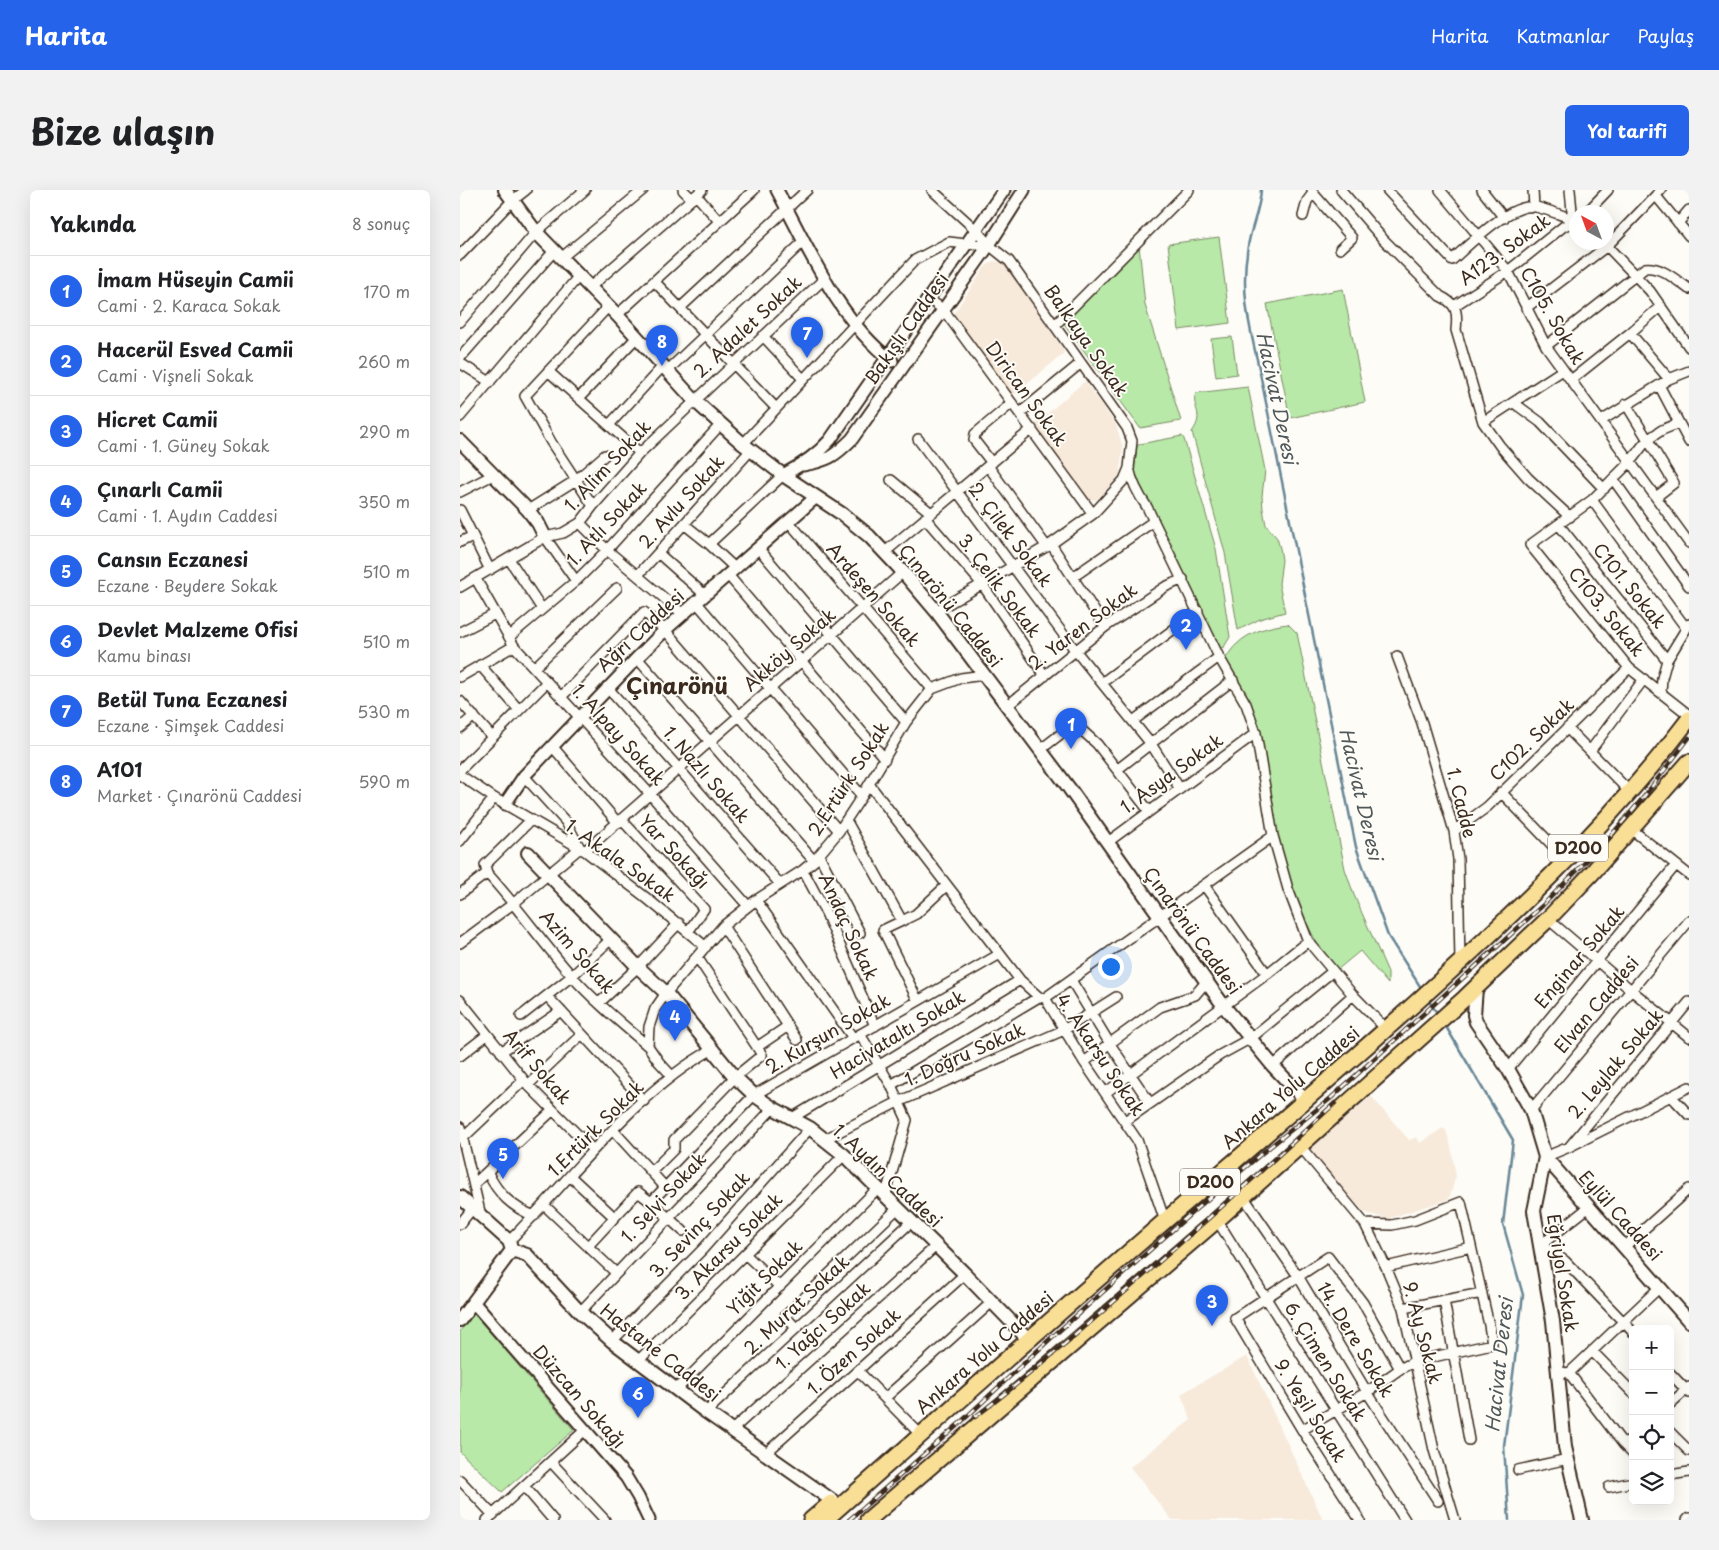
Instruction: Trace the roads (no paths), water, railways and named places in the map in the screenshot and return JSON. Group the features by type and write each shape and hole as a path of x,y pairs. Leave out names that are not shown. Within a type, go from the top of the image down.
{"highway":[{"name":"Ankara Yolu Caddesi","path":"825,1520 1028,1339 1306,1101 1458,965 1601,825 1630,792 1689,717"},
{"name":"D200","path":"1300,1146 1412,1047 1548,919 1688,764"},
{"path":"868,1520 1217,1220 1300,1146"},
{"path":"811,1520 958,1394 1028,1339"},
{"path":"880,1520 988,1430 1055,1360"}],"main road":[{"name":"Çınarönü Caddesi","path":"505,190 536,232 637,337 694,400 747,447 783,475 815,498 842,514 869,536 903,572 936,611 1108,842 1223,1005 1273,1066 1306,1101"},
{"path":"460,441 528,510 538,522 545,537"},
{"name":"1. Aydın Caddesi","path":"528,853 638,967 666,993 735,1077 754,1095 773,1108 810,1128 844,1155 1028,1339"},
{"name":"Eğriyol Sokak","path":"1470,993 1476,1022 1508,1069 1531,1110 1545,1157 1534,1211 1564,1372 1565,1447 1582,1520"},
{"name":"Eylül Caddesi","path":"1545,1157 1689,1321"},
{"name":"Hastane Caddesi","path":"460,1197 511,1245 527,1255 580,1312 612,1341 706,1412 833,1501"},
{"path":"460,1320 474,1303 511,1245"}],"street":[{"path":"460,255 512,201 526,190"},
{"path":"460,322 536,232 585,190"},
{"path":"460,358 558,255 643,190"},
{"path":"683,190 697,195 719,221"},
{"path":"593,506 551,442 525,396 548,371 612,311 654,281 754,190"},
{"path":"777,190 825,278 854,325 879,351 902,368"},
{"path":"680,308 807,190"},
{"name":"Balkaya Sokak","path":"932,190 976,230 988,245 1009,262 1082,363 1127,428 1132,441 1129,468"},
{"name":"Bakışlı Caddesi","path":"783,475 823,449 830,440 1004,190"},
{"name":"Bakışlı Caddesi","path":"801,465 822,462 838,453 852,439 988,245 1024,190"},
{"path":"1055,325 1189,190"},
{"path":"1341,190 1383,239 1440,296 1449,300 1454,306 1458,317 1456,330 1484,422 1500,446 1528,478 1570,517"},
{"path":"1387,190 1452,260 1480,236 1520,208 1534,206 1569,217"},
{"name":"C105. Sokak","path":"1440,190 1508,271 1546,346 1689,543"},
{"path":"1482,190 1504,218"},
{"path":"1533,190 1534,206"},
{"path":"1570,190 1571,205"},
{"path":"1594,205 1608,190"},
{"path":"1303,216 1307,202 1313,192 1352,238 1340,249"},
{"path":"1614,235 1658,193 1689,236"},
{"path":"589,288 697,195"},
{"path":"1678,223 1689,210"},
{"name":"A123. Sokak","path":"1454,306 1508,271 1569,224"},
{"path":"609,425 665,368 705,335 804,241"},
{"name":"2. Avlu Sokak","path":"638,575 684,524 747,447 776,408 915,260 949,242 988,245"},
{"path":"1526,308 1598,250"},
{"path":"1611,250 1636,275 1689,347"},
{"path":"1546,346 1645,268 1653,267 1687,285"},
{"path":"460,417 578,277"},
{"name":"2. Adalet Sokak","path":"694,400 825,278"},
{"path":"654,281 776,408"},
{"name":"Dirican Sokak","path":"928,299 943,309 1093,514"},
{"path":"1571,380 1630,333 1660,306"},
{"path":"1630,333 1669,379"},
{"path":"762,336 803,379"},
{"path":"580,398 637,337"},
{"path":"460,362 490,382"},
{"path":"1020,413 1082,363"},
{"path":"1484,422 1563,370"},
{"path":"1601,421 1669,379 1689,370"},
{"path":"548,371 640,453"},
{"path":"1659,385 1689,442"},
{"name":"1. Alim Sokak","path":"460,587 545,537 563,533 580,523 640,453 694,400"},
{"path":"1012,403 975,434 974,440 1105,626"},
{"path":"1514,403 1540,422 1604,489"},
{"path":"1626,404 1674,483 1656,496"},
{"path":"1559,525 1604,489 1630,462 1647,440 1662,430 1679,423"},
{"name":"1. Atlı Sokak","path":"509,637 576,581 607,550 721,424"},
{"path":"885,552 1032,429"},
{"name":"2. Çilek Sokak","path":"918,439 1075,650 1103,682 1151,744 1180,789"},
{"path":"528,510 576,480 605,455"},
{"path":"936,611 1049,546 1093,514 1124,480 1129,468"},
{"path":"1129,468 1132,481 1154,521 1219,657 1234,680 1246,704 1256,732 1273,836 1288,889 1308,941 1353,995 1389,1027"},
{"path":"460,492 493,475"},
{"path":"710,544 783,475"},
{"path":"1613,479 1689,586"},
{"name":"3. Çelik Sokak","path":"891,480 928,515 982,584 1044,676"},
{"name":"Ağrı Caddesi","path":"499,801 580,719 607,687 665,630 815,498"},
{"path":"1592,500 1688,626 1667,660 1662,678 1661,694 1689,717"},
{"path":"460,510 490,570"},
{"path":"1073,578 1154,521"},
{"name":"Ardeşen Sokak","path":"789,522 932,689"},
{"path":"580,523 607,550 683,614"},
{"path":"684,524 710,544 802,661 885,758"},
{"name":"C103. Sokak","path":"1559,525 1530,545 1630,668 1661,694"},
{"name":"C101. Sokak","path":"1559,525 1667,660"},
{"path":"460,542 473,536"},
{"path":"545,537 576,581"},
{"path":"759,549 906,722"},
{"path":"658,553 701,599 770,689 862,796"},
{"path":"509,559 542,610"},
{"name":"Akköy Sokak","path":"460,943 620,821 903,572"},
{"name":"2. Yaren Sokak","path":"1007,706 1105,626 1182,578"},
{"name":"1. Alpay Sokak","path":"476,579 514,646 650,794 748,906"},
{"path":"534,668 617,588"},
{"path":"1103,682 1198,611"},
{"path":"561,697 644,612 665,630 838,831"},
{"path":"460,632 495,614"},
{"path":"460,677 514,646"},
{"name":"1. Cadde","path":"1397,656 1422,722 1454,831 1458,859 1458,965"},
{"path":"1133,721 1219,657"},
{"path":"636,658 816,858 860,933"},
{"path":"480,665 519,710"},
{"name":"C102. Sokak","path":"1454,831 1487,807 1630,668"},
{"path":"932,689 961,678 984,676"},
{"path":"1590,751 1644,679"},
{"path":"1118,769 1234,680"},
{"path":"460,770 547,682"},
{"name":"1. Nazlı Sokak","path":"607,687 780,884"},
{"name":"2.Ertürk Sokak","path":"648,1046 649,1028 655,1009 666,993 723,926 756,900 803,870 816,858 846,820 906,722 932,689"},
{"path":"460,701 492,737"},
{"path":"460,728 474,716"},
{"path":"1040,750 1071,726 1076,725 1097,744 1149,811"},
{"path":"1567,728 1630,792"},
{"name":"1. Asya Sokak","path":"1108,842 1256,732"},
{"path":"552,746 620,821"},
{"name":"1. Akala Sokak","path":"460,775 499,801 582,850 679,923 706,947"},
{"path":"524,776 566,822 582,850"},
{"name":"4. Akarsu Sokak","path":"869,784 1020,980 1042,998 1064,1030 1104,1093 1137,1140 1165,1220"},
{"path":"1501,792 1557,850"},
{"path":"460,842 499,801"},
{"path":"460,880 464,891 487,873 485,865 532,820"},
{"path":"846,820 902,921 916,914 947,885"},
{"name":"Yar Sokağı","path":"620,821 704,909 688,932"},
{"path":"1631,829 1689,875"},
{"path":"890,1085 1071,980 1273,836"},
{"name":"Enginar Sokak","path":"1508,1069 1676,865"},
{"name":"Andaç Sokak","path":"803,870 826,912 875,1026"},
{"name":"Azim Sokak","path":"487,873 514,903 572,976 599,1003 648,1046"},
{"path":"1204,885 1266,974"},
{"path":"756,900 879,1066 906,1120 881,1193"},
{"path":"1548,919 1597,962 1689,1037"},
{"name":"2. Kurşun Sokak","path":"902,921 882,930 918,1001"},
{"name":"Elvan Caddesi","path":"1531,1110 1689,921"},
{"path":"599,1003 638,967 679,923"},
{"path":"723,926 797,1040"},
{"path":"521,1016 572,976 611,939"},
{"path":"1104,1093 1308,941"},
{"name":"2. Kurşun Sokak","path":"651,1202 754,1095 1000,954"},
{"path":"651,1172 674,1148 674,1140 735,1077 762,1055 697,957"},
{"path":"1125,1121 1220,1055 1251,1038 1333,972"},
{"name":"Hacivataltı Sokak","path":"792,1118 1020,980"},
{"path":"1071,980 1110,1044 1150,1103"},
{"path":"1084,1062 1160,1007 1195,995 1206,982"},
{"path":"1273,1066 1353,995"},
{"path":"547,996 644,1101"},
{"name":"1. Doğru Sokak","path":"825,1139 898,1102 1064,1030 1116,997"},
{"name":"Arif Sokak","path":"460,1000 464,1013 487,1035 526,1083 593,1150"},
{"name":"2. Leylak Sokak","path":"1569,1147 1689,1002"},
{"path":"501,1052 561,1011"},
{"path":"757,1046 788,1026"},
{"path":"463,1138 582,1034"},
{"path":"460,1056 487,1035"},
{"path":"648,1046 672,1076"},
{"name":"1.Ertürk Sokak","path":"511,1245 534,1216 613,1130 689,1062 713,1048"},
{"path":"1545,1157 1689,1087"},
{"path":"1671,1096 1689,1116"},
{"name":"1. Selvi Sokak","path":"580,1312 773,1108"},
{"path":"474,1184 488,1173 552,1110"},
{"path":"460,1127 474,1184 477,1212 460,1224"},
{"name":"3. Sevinç Sokak","path":"612,1341 703,1249 810,1128"},
{"path":"613,1130 665,1187"},
{"name":"9. Ay Sokak","path":"1300,1146 1365,1224 1403,1308 1434,1450 1455,1520"},
{"name":"3. Akarsu Sokak","path":"638,1362 844,1155"},
{"path":"488,1173 497,1190 505,1198 519,1209 534,1216"},
{"path":"570,1176 614,1217"},
{"path":"1624,1247 1689,1189"},
{"path":"588,1246 638,1192 683,1231"},
{"name":"Yiğit Sokak","path":"676,1390 780,1286 881,1193"},
{"name":"14. Dere Sokak","path":"1243,1196 1298,1276 1367,1392 1438,1501"},
{"path":"1302,1430 1415,1361 1492,1344 1461,1202 1415,1220 1392,1225 1365,1224"},
{"path":"544,1205 616,1273"},
{"path":"1589,1207 1540,1246 1565,1261 1629,1328"},
{"path":"796,1328 784,1316 897,1209"},
{"name":"6. Çimen Sokak","path":"1217,1220 1405,1520"},
{"name":"2. Murat Sokak","path":"706,1412 911,1222"},
{"name":"1. Yağcı Sokak","path":"732,1430 936,1246"},
{"path":"1386,1267 1470,1247"},
{"path":"745,1254 780,1286"},
{"path":"1265,1297 1328,1257 1363,1303 1400,1369"},
{"name":"1. Özen Sokak","path":"765,1454 965,1274"},
{"path":"1629,1450 1564,1372 1592,1351 1660,1287"},
{"path":"1403,1308 1482,1293"},
{"name":"9. Yeşil Sokak","path":"1265,1297 1235,1318 1302,1430 1360,1520"},
{"path":"1444,1300 1469,1440"},
{"path":"885,1398 992,1302"},
{"name":"Düzcan Sokağı","path":"474,1303 626,1477 649,1520"},
{"path":"1592,1351 1629,1389"},
{"path":"858,1370 916,1430"},
{"path":"1674,1377 1688,1390 1674,1401"},
{"path":"460,1480 490,1518 585,1430"},
{"path":"1674,1436 1689,1451"},
{"path":"1624,1446 1629,1442"},
{"path":"1518,1470 1568,1459"},
{"path":"551,1462 605,1520"},
{"path":"1674,1474 1689,1472"},
{"path":"1609,1487 1629,1483"},
{"path":"524,1486 553,1520"},
{"path":"1432,1492 1447,1490"}],"waterway":[{"name":"Hacivat Deresi","path":"1261,190 1249,239 1245,278 1245,293 1252,337 1356,847 1388,936 1423,991"},
{"name":"Hacivat Deresi","path":"1428,1000 1438,1014"},
{"name":"Hacivat Deresi","path":"1445,1025 1513,1140 1503,1224 1523,1295 1504,1446 1509,1520"}],"railway":[{"path":"849,1520 960,1423 1050,1339 1196,1209 1331,1098 1542,906 1609,838 1643,798 1689,738"},
{"path":"975,1417 1043,1363 1221,1207 1335,1103"}],"place":[{"name":"Betül Tuna Eczanesi","path":"807,358"},
{"name":"A101","path":"662,366"},
{"name":"Hacerül Esved Camii","path":"1186,650"},
{"name":"İmam Hüseyin Camii","path":"1071,749"},
{"name":"Çınarlı Camii","path":"675,1041"},
{"name":"Cansın Eczanesi","path":"503,1179"},
{"name":"Hicret Camii","path":"1212,1326"},
{"name":"Devlet Malzeme Ofisi","path":"638,1418"}],"district":[{"name":"Çınarönü","path":"677,686"}]}
